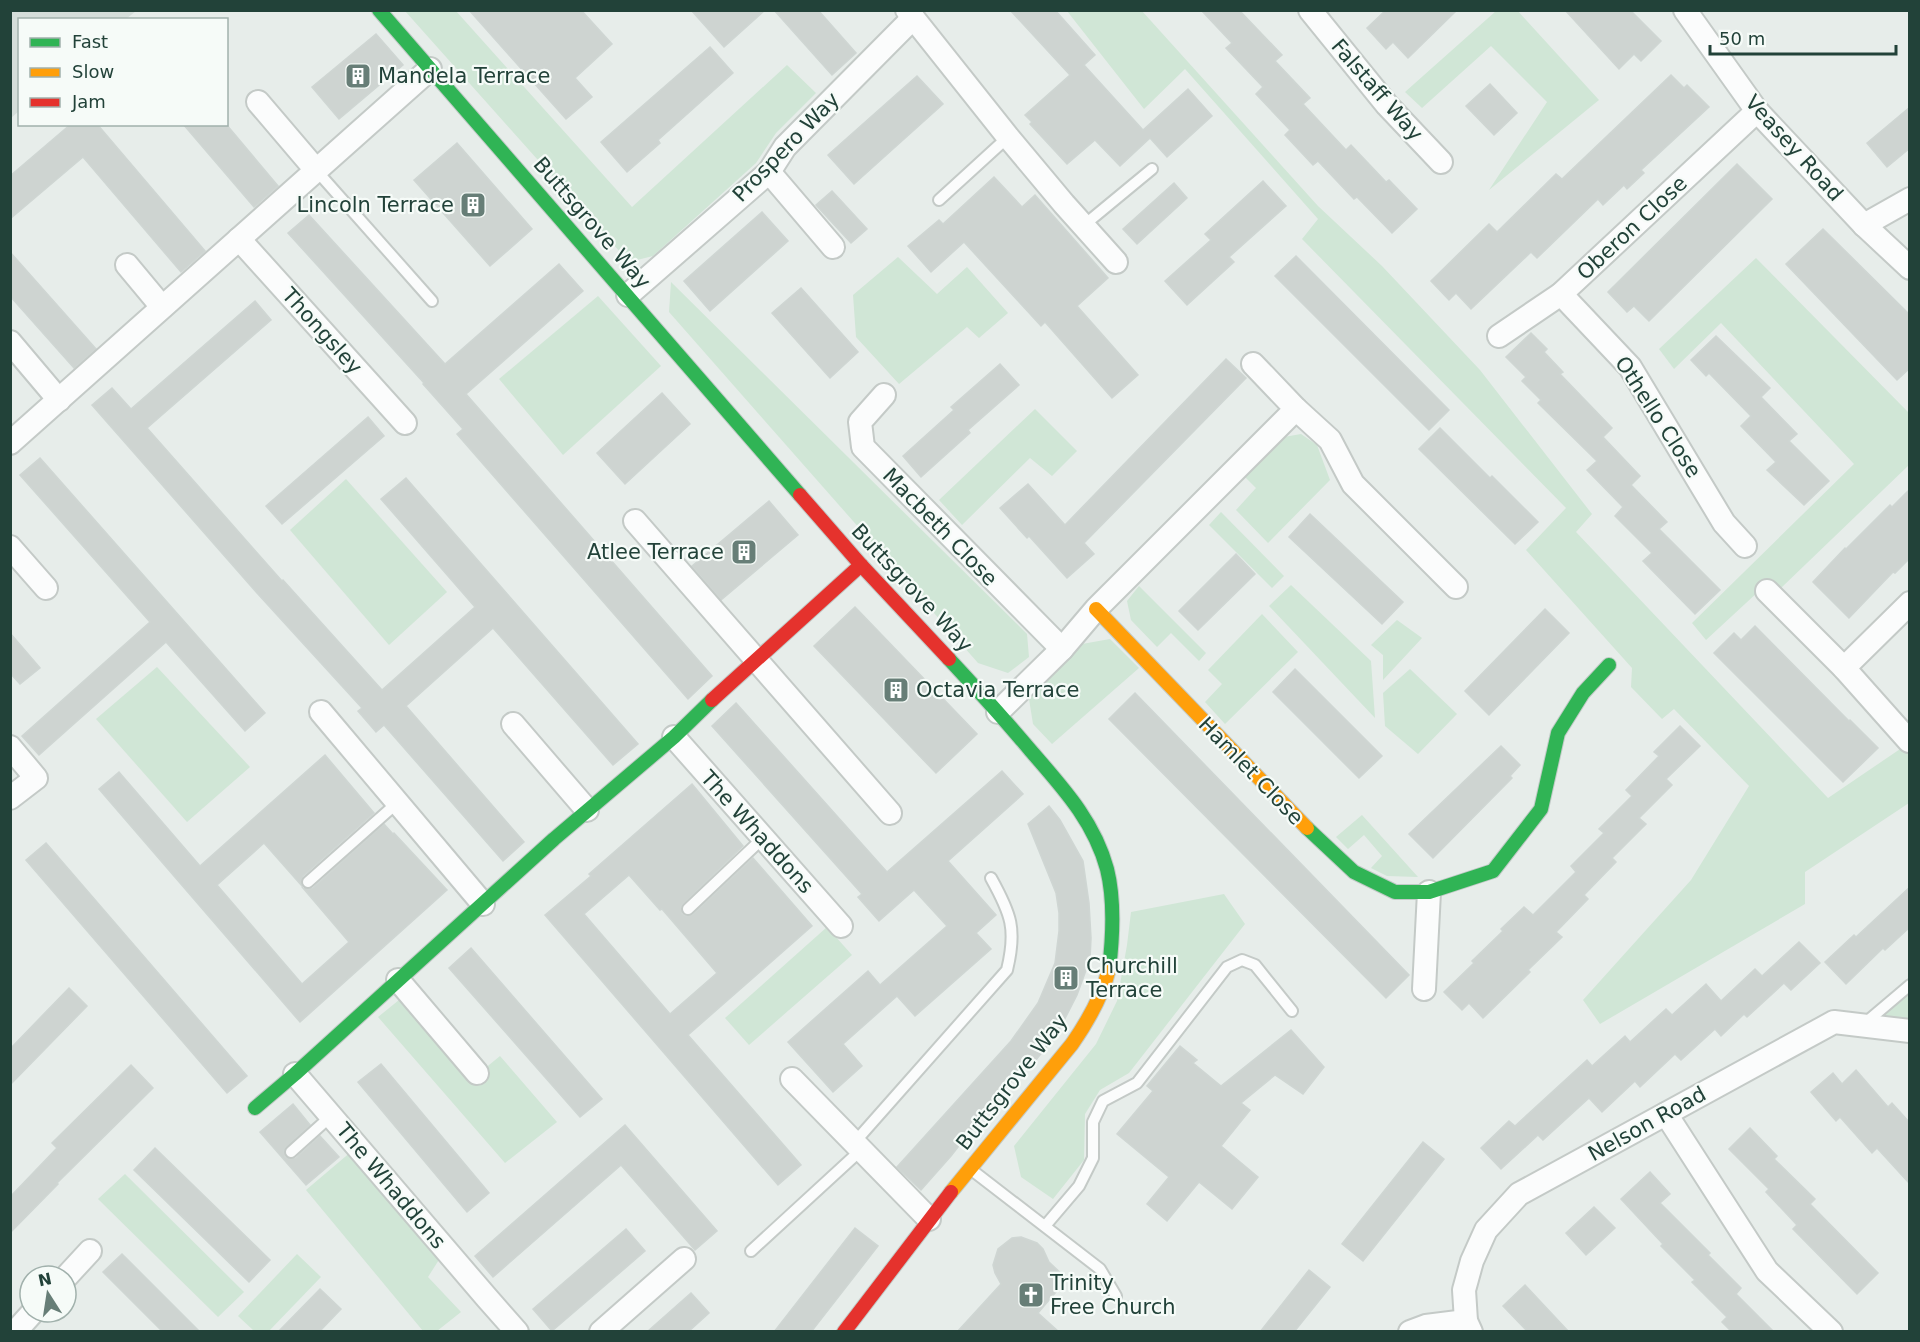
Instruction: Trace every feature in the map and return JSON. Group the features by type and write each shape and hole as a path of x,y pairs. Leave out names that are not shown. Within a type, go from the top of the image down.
{"street":[{"name":"Buttsgrove Way","path":"379,10 861,565 998,712 1073,798 1094,834 1107,870 1113,937 1109,971 1088,1020 1072,1044 929,1219 850,1330"},
{"name":"Veasey Road","path":"1685,10 1756,111 1864,225 1910,268"},
{"name":"Falstaff Way","path":"1315,12 1387,105 1441,162"},
{"name":"Prospero Way","path":"628,295 769,172 785,147 910,14 1008,137 1083,227 1116,262"},
{"path":"10,443 430,69"},
{"path":"258,102 316,170"},
{"name":"Oberon Close","path":"1499,336 1561,294 1756,111"},
{"path":"769,172 833,247"},
{"path":"1864,225 1910,199"},
{"name":"Thongsley","path":"238,239 405,423"},
{"path":"128,265 162,307"},
{"name":"Othello Close","path":"1561,294 1630,367 1724,523 1745,546"},
{"path":"10,342 59,400"},
{"path":"1253,364 1296,409 1330,440 1353,484 1455,587"},
{"name":"Macbeth Close","path":"884,395 860,422 863,447 1062,649"},
{"path":"998,712 1062,649 1096,609 1296,409"},
{"path":"635,521 890,813"},
{"path":"10,547 46,588"},
{"path":"255,1108 587,810 674,737 756,659 861,565"},
{"path":"1767,591 1844,668 1909,741"},
{"path":"1844,668 1910,603"},
{"name":"Hamlet Close","path":"1096,609 1322,844 1354,872 1395,892 1430,892 1493,871 1541,809 1558,733 1583,693 1609,665"},
{"path":"321,712 483,904"},
{"path":"513,724 587,810"},
{"name":"The Whaddons","path":"674,737 841,926"},
{"path":"10,747 36,778 10,798"},
{"path":"1424,989 1430,892"},
{"path":"398,980 477,1073"},
{"name":"Nelson Road","path":"1468,1326 1464,1290 1472,1261 1486,1230 1519,1194 1834,1022 1910,1031"},
{"name":"The Whaddons","path":"295,1074 517,1332"},
{"path":"792,1079 929,1219"},
{"path":"1666,1114 1767,1271 1831,1332"},
{"path":"78,1264 90,1251"},
{"path":"602,1332 684,1259"},
{"path":"1410,1332 1426,1326 1468,1326"}],"lane":[{"path":"939,200 1008,137"},
{"path":"1083,227 1152,169"},
{"path":"316,170 432,301"},
{"path":"308,882 397,803"},
{"path":"688,909 764,838"},
{"path":"752,1251 858,1146 1007,970 1012,947 1012,926 1006,904 991,878"},
{"path":"1046,1226 1079,1186 1093,1158 1093,1122 1103,1101 1137,1083 1227,967 1242,960 1255,965 1292,1011"},
{"path":"1863,1024 1910,985"},
{"path":"291,1152 331,1116"},
{"path":"971,1169 1100,1269 1116,1296"}],"shaded area":[{"path":"11,10 136,10 127,18 18,18 18,112 11,118"}],"green space":[{"path":"1517,10 1599,100 1489,190 1547,102 1491,46 1422,108 1405,92 1496,11"},
{"path":"405,11 456,11 632,207 787,65 816,93 776,133 756,163 653,256 629,262"},
{"path":"1067,11 1142,11 1318,206 1382,266 1480,370 1592,514 1576,532 1828,798 1909,743 1909,803 1805,872 1805,904 1600,1024 1583,1000 1691,880 1749,786 1674,709 1662,719 1631,687 1632,668 1526,550 1566,508 1302,239 1318,219 1185,69 1144,109"},
{"path":"898,257 937,294 967,267 1008,313 979,338 967,327 899,384 856,337 853,295"},
{"path":"1756,258 1909,413 1909,465 1781,588 1772,579 1706,640 1692,623 1854,464 1721,323 1674,369 1659,349"},
{"path":"671,282 1027,634 1029,657 1008,673 978,663 669,312"},
{"path":"598,296 661,366 563,455 499,379"},
{"path":"1035,409 1077,451 1052,476 1030,458 962,525 939,500"},
{"path":"1301,434 1317,445 1330,480 1268,543 1236,510 1256,488 1244,476 1284,437"},
{"path":"346,479 447,592 389,645 290,530"},
{"path":"1221,512 1284,576 1272,588 1209,525"},
{"path":"1291,585 1371,661 1375,718 1269,606"},
{"path":"1139,586 1206,653 1199,661 1171,633 1157,647 1131,620 1127,601"},
{"path":"1262,614 1298,652 1225,724 1205,702 1222,684 1208,670"},
{"path":"1397,620 1422,638 1383,680 1383,655 1371,645"},
{"path":"1110,639 1139,668 1052,744 1033,724 1029,699 1082,644"},
{"path":"157,667 250,767 187,822 96,719"},
{"path":"1410,669 1457,714 1418,754 1385,726 1383,693"},
{"path":"1362,815 1418,877 1387,876 1371,868 1382,856 1364,835 1348,849 1336,837"},
{"path":"1224,894 1245,924 1129,1073 1100,1090 1085,1114 1084,1160 1053,1199 1021,1177 1014,1146 1096,1044 1117,1001 1131,912"},
{"path":"827,927 852,955 749,1045 725,1018"},
{"path":"1909,990 1909,1027 1873,1022"},
{"path":"399,1000 472,1079 500,1056 557,1122 505,1163 378,1017"},
{"path":"352,1151 442,1255 428,1277 461,1312 437,1331 423,1331 306,1190"},
{"path":"125,1174 244,1292 218,1317 98,1199"},
{"path":"297,1254 321,1277 269,1331 254,1331 238,1316"}],"building":[{"path":"469,10 581,10 612,44 575,78 592,97 566,119"},
{"path":"691,10 765,10 724,47"},
{"path":"774,10 818,10 856,53 832,75"},
{"path":"1010,10 1055,10 1095,55 1084,65 1143,130 1188,89 1212,116 1167,157 1150,138 1120,166 1095,140 1067,164 1030,124 1032,122 1025,115 1070,75"},
{"path":"1201,10 1239,10 1282,55 1275,61 1310,98 1303,104 1346,150 1351,145 1386,182 1389,180 1417,209 1392,233 1357,197 1354,199 1318,161 1313,165 1285,135 1290,130 1256,94 1263,87 1226,48 1232,43"},
{"path":"1386,10 1457,10 1408,58 1393,42 1386,49 1367,28"},
{"path":"1565,10 1630,10 1661,41 1641,61 1634,54 1619,69"},
{"name":"Mandela Terrace","path":"376,34 403,65 339,119 312,87"},
{"path":"710,47 733,73 658,140 660,143 627,172 601,142"},
{"path":"1671,75 1684,88 1687,85 1709,107 1641,170 1644,173 1627,189 1624,185 1603,205 1598,199 1537,258 1531,252 1471,309 1456,293 1449,300 1431,281 1489,224 1497,232 1556,174 1562,179"},
{"path":"917,76 943,104 854,184 828,155"},
{"path":"1490,84 1517,113 1494,135 1466,106"},
{"path":"1910,107 1910,148 1887,167 1867,143"},
{"path":"69,126 99,126 205,251 181,272 83,157 10,219 10,176"},
{"path":"185,126 228,126 278,186 254,207"},
{"name":"Lincoln Terrace","path":"457,143 532,229 490,266 414,180"},
{"path":"1737,164 1772,199 1649,321 1634,306 1627,312 1608,292"},
{"path":"994,177 1022,207 1035,195 1108,278 1077,306 1138,375 1112,398 1045,322 1041,326 964,242 931,272 908,246 939,220 943,224"},
{"path":"1263,181 1286,206 1229,257 1234,262 1187,305 1165,281 1211,240 1205,234"},
{"path":"1174,183 1187,198 1137,244 1123,229"},
{"path":"832,191 867,229 851,243 816,205"},
{"path":"762,212 788,241 710,311 684,281"},
{"path":"309,215 445,364 559,264 583,291 466,394 712,676 688,699 457,434 463,429 424,383 288,233"},
{"path":"1823,229 1910,315 1910,368 1897,380 1786,264"},
{"path":"10,252 96,349 74,368 10,296"},
{"path":"1296,256 1449,410 1429,430 1275,276"},
{"path":"801,288 858,352 830,378 772,313"},
{"path":"255,301 271,320 147,428 382,690 475,607 381,499 406,478 638,744 613,765 493,628 406,706 524,842 503,861 384,725 376,732 358,711 362,708 257,593 92,405 112,388 131,409"},
{"path":"1531,333 1547,349 1544,352 1563,372 1560,374 1612,428 1603,437 1640,476 1631,485 1667,522 1659,529 1720,590 1695,614 1643,561 1652,553 1615,516 1623,507 1587,470 1597,461 1538,403 1541,400 1522,381 1526,377 1506,357"},
{"path":"1716,336 1770,388 1761,397 1797,434 1789,441 1829,481 1804,505 1767,470 1776,462 1741,426 1751,416 1709,373 1706,376 1691,360"},
{"path":"1226,359 1246,378 1084,543 1094,554 1067,578 1000,508 1028,484 1065,525"},
{"path":"1000,364 1019,385 968,430 970,433 921,477 903,456 954,410 951,407"},
{"name":"Atlee Terrace","path":"662,393 690,424 625,484 597,453"},
{"path":"368,417 384,436 282,524 266,506"},
{"path":"1440,428 1538,522 1515,544 1419,449"},
{"path":"40,458 265,713 245,731 166,642 39,755 22,736 150,622 20,475"},
{"path":"1910,489 1910,558 1895,573 1893,572 1849,618 1813,582 1845,548"},
{"name":"Atlee Terrace","path":"769,501 798,535 721,600 692,566"},
{"path":"1310,514 1403,602 1382,624 1289,537"},
{"path":"1236,554 1255,574 1198,630 1179,611"},
{"name":"Octavia Terrace","path":"855,607 977,734 936,773 814,646"},
{"path":"1545,609 1569,633 1489,715 1465,691"},
{"path":"1755,626 1878,748 1843,782 1714,653 1734,633 1741,640"},
{"path":"10,633 40,668 20,684 10,673"},
{"path":"1295,669 1382,756 1359,778 1273,692"},
{"path":"1135,693 1409,975 1386,998 1109,719"},
{"path":"736,703 887,872 1002,771 1023,794 948,861 996,915 976,933 991,949 915,1016 897,996 843,1044 862,1066 833,1092 788,1042 868,971 880,985 947,926 914,890 879,921 858,897 862,894 712,726"},
{"path":"1680,726 1700,746 1666,779 1672,785 1639,818 1646,824 1612,858 1616,862 1584,895 1588,899 1556,932 1562,937 1483,1018 1469,1003 1462,1010 1444,992 1474,963 1472,961 1524,907 1533,915 1576,872 1571,866 1604,833 1599,829 1632,796 1626,790 1659,756 1654,752"},
{"path":"1501,746 1520,765 1510,776 1512,778 1433,858 1409,834"},
{"path":"325,755 374,813 303,876 302,886 264,843 217,885 302,984 349,942 303,888 313,888 384,824 447,890 300,1022 99,789 119,772 200,866"},
{"path":"692,784 743,846 683,904 682,914 686,916 693,914 753,858 812,926 688,1035 801,1165 778,1185 545,915 591,876 589,874","holes":["629,875 660,910 662,909 717,973 670,1014 584,914"]},
{"name":"Churchill Terrace","path":"1049,806 1060,820 1083,861 1089,903 1090,959 1077,995 1057,1034 1031,1066 1015,1077 997,1097 921,1190 897,1167 1011,1041 1038,1003 1055,963 1059,931 1056,893 1028,824"},
{"path":"46,843 247,1076 227,1093 26,860"},
{"path":"1910,887 1910,927 1885,950 1883,948 1846,984 1825,962"},
{"path":"1799,942 1820,963 1791,990 1784,983 1747,1017 1744,1014 1721,1036 1715,1029 1681,1060 1675,1054 1640,1087 1635,1081 1602,1112 1589,1098 1543,1140 1538,1135 1501,1169 1481,1148 1509,1121 1515,1126 1587,1060 1592,1066 1625,1036 1630,1042 1666,1009 1672,1015 1706,984 1721,1001 1755,969 1762,976"},
{"path":"471,948 602,1099 580,1117 449,968"},
{"path":"69,988 87,1006 10,1085 10,1049"},
{"path":"1291,1030 1324,1067 1303,1094 1275,1075 1241,1103 1250,1110 1221,1146 1258,1177 1232,1209 1199,1182 1167,1221 1147,1204 1169,1177 1117,1134 1153,1091 1147,1086 1180,1046 1197,1060 1193,1063 1221,1086"},
{"path":"381,1064 489,1193 467,1212 358,1082"},
{"path":"131,1065 153,1088 10,1233 10,1197 57,1148 52,1143"},
{"path":"1856,1070 1888,1107 1892,1103 1910,1123 1910,1184 1877,1148 1872,1153 1840,1117 1836,1121 1811,1092 1833,1073 1842,1084"},
{"path":"293,1104 310,1125 286,1147 285,1157 296,1158 320,1136 339,1157 306,1185 260,1132"},
{"path":"625,1125 717,1231 695,1250 621,1165 493,1277 475,1256"},
{"path":"1750,1128 1777,1156 1774,1159 1815,1199 1810,1204 1878,1273 1857,1294 1793,1229 1797,1225 1766,1192 1769,1189 1729,1149"},
{"path":"1423,1142 1444,1159 1363,1261 1342,1244"},
{"path":"155,1148 270,1260 249,1282 134,1170"},
{"path":"1650,1172 1670,1194 1660,1203 1741,1288 1736,1294 1774,1332 1732,1332 1722,1322 1727,1317 1692,1282 1695,1280 1661,1246 1663,1244 1621,1199"},
{"path":"1594,1207 1615,1228 1586,1255 1566,1233"},
{"path":"855,1228 878,1246 811,1332 774,1332"},
{"path":"626,1229 645,1251 552,1331 533,1309"},
{"path":"1021,1237 1037,1243 1043,1249 1049,1262 1067,1279 1038,1313 1059,1332 957,1332 1001,1284 993,1265 998,1249 1012,1238"},
{"path":"122,1254 200,1332 163,1332 103,1272"},
{"path":"1309,1270 1330,1287 1294,1332 1260,1332"},
{"path":"1525,1285 1569,1332 1528,1332 1503,1306"},
{"path":"320,1289 341,1309 319,1332 278,1332"},
{"path":"691,1293 709,1313 688,1332 647,1332"}],"traffic: fast":[{"path":"379,10 800,495"},
{"path":"949,659 1055,778 1086,820 1107,869 1111,893 1112,931 1109,969"},
{"path":"1307,828 1354,872 1395,892 1429,892 1493,871 1541,809 1558,733 1583,693 1609,665"},
{"path":"255,1108 554,839 674,737 712,700"}],"traffic: slow":[{"path":"1096,609 1307,828"},
{"path":"951,1192 1072,1044 1094,1008 1109,969"}],"traffic: jam":[{"path":"800,495 861,565 949,659"},
{"path":"712,700 861,565"},
{"path":"844,1332 951,1192"}],"place":[{"name":"Mandela Terrace","path":"358,76"},
{"name":"Lincoln Terrace","path":"473,205"},
{"name":"Atlee Terrace","path":"744,552"},
{"name":"Octavia Terrace","path":"896,690"},
{"name":"Churchill Terrace","path":"1066,978"},
{"name":"Trinity Free Church","path":"1031,1295"}]}
